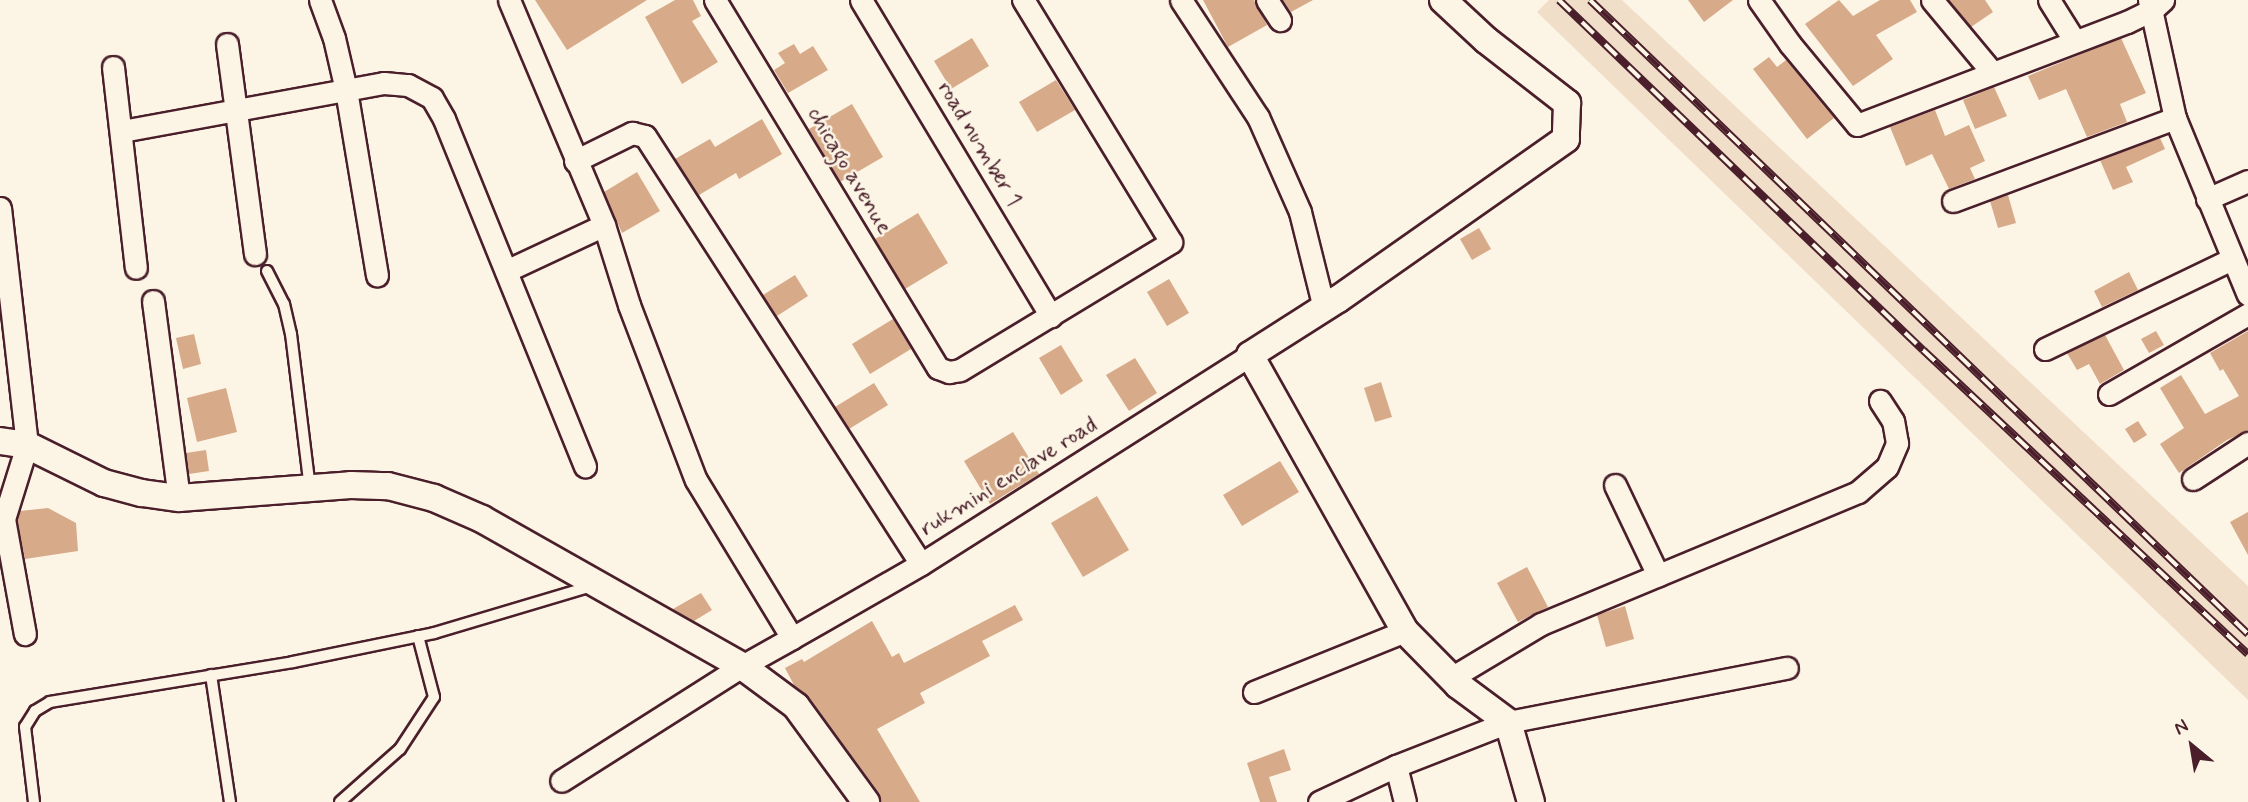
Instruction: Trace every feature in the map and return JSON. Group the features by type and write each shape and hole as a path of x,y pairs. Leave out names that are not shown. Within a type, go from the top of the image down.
{"street":[{"path":"320,0 334,38 346,90 377,275"},
{"path":"509,0 604,225 629,305 696,480 792,638"},
{"name":"chicago avenue","path":"715,0 938,368 949,372 960,370 1051,316"},
{"name":"road number 1","path":"861,0 1051,316"},
{"path":"1023,0 1171,243 1051,316"},
{"path":"1181,0 1258,117 1300,212 1324,308"},
{"path":"1267,0 1280,20"},
{"path":"1443,0 1486,40 1567,103 1566,139 1324,308 1250,355 1405,631 1451,678 1508,723 1531,802"},
{"path":"1759,0 1790,44 1857,125 2127,22 2155,3 2175,118 2207,199 2240,270 2248,295"},
{"path":"1932,0 1992,72"},
{"path":"2049,0 2074,40"},
{"path":"227,44 235,110 261,263"},
{"path":"113,67 136,268"},
{"path":"122,131 384,83 408,85 432,98 444,119 585,466"},
{"path":"1953,201 2175,118"},
{"path":"575,160 632,133 645,136 922,564"},
{"path":"2207,199 2248,181"},
{"path":"0,208 27,444 4,519 25,634"},
{"path":"506,271 604,225"},
{"path":"2045,349 2240,270"},
{"path":"153,301 179,498"},
{"path":"2109,394 2248,314"},
{"name":"rukmini enclave road","path":"561,780 742,666 922,564 1250,355"},
{"path":"1451,678 1541,624 1858,492 1887,467 1897,443 1893,421 1880,401"},
{"path":"0,441 27,444 104,483 142,493 179,498 310,488 388,486 434,498 482,519 594,585 742,666 796,706 866,802"},
{"path":"2193,479 2248,443"},
{"path":"1615,485 1658,575"},
{"path":"1254,692 1405,631"},
{"path":"1319,802 1396,766 1508,723 1787,668"},
{"path":"1396,766 1405,802"}],"lane":[{"path":"261,263 284,304 310,488"},
{"path":"34,802 25,727 35,711 50,702 418,636 539,604 594,585"},
{"path":"340,802 400,749 434,698 418,636"},
{"path":"211,675 230,802"}],"shaded area":[{"path":"1549,0 1622,0 2248,586 2248,700 1537,12"}],"building":[{"path":"535,0 647,0 567,50"},
{"path":"675,0 693,0 701,16 692,21 718,62 682,84 645,17"},
{"path":"1203,0 1254,0 1267,25 1228,47"},
{"path":"1283,0 1313,0 1291,12"},
{"path":"1688,0 1733,0 1704,22"},
{"path":"1839,0 1853,16 1880,0 1910,0 1917,12 1876,35 1893,59 1853,86 1805,24"},
{"path":"1949,0 1985,0 1993,12 1971,27"},
{"path":"972,38 989,66 951,89 934,61"},
{"path":"2121,38 2146,93 2120,104 2127,122 2087,137 2066,89 2039,100 2028,76"},
{"path":"794,44 800,54 813,46 828,70 788,93 774,70 785,63 778,53"},
{"path":"1769,57 1777,67 1786,60 1834,118 1807,139 1753,69"},
{"path":"1056,80 1075,110 1037,132 1019,102"},
{"path":"1994,87 2007,116 1975,129 1963,100"},
{"path":"852,104 883,157 840,182 809,129"},
{"path":"1935,110 1945,136 1969,125 1985,161 1970,168 1975,179 1949,189 1932,154 1906,166 1890,127"},
{"path":"762,119 782,154 739,179 736,173 699,195 675,159 710,139 715,147"},
{"path":"2160,138 2165,149 2126,167 2133,182 2113,190 2100,160"},
{"path":"637,172 660,211 622,233 604,192"},
{"path":"2008,195 2016,223 1998,228 1990,201"},
{"path":"918,213 948,263 905,289 875,239"},
{"path":"1479,228 1491,249 1472,260 1460,239"},
{"path":"2129,272 2138,290 2102,307 2094,291"},
{"path":"795,275 808,296 777,316 763,295"},
{"path":"1169,279 1189,313 1167,326 1147,292"},
{"path":"893,319 911,349 870,374 852,344"},
{"path":"2156,331 2164,345 2149,353 2141,339"},
{"path":"2248,331 2248,430 2227,440 2179,473 2160,444 2184,428 2160,388 2181,375 2205,414 2239,396 2210,353"},
{"path":"194,334 201,364 183,369 176,338"},
{"path":"2105,335 2124,370 2100,384 2089,364 2077,370 2067,353"},
{"path":"1061,345 1083,381 1061,395 1039,358"},
{"path":"1135,358 1157,393 1129,411 1106,375"},
{"path":"1381,382 1392,417 1375,422 1364,388"},
{"path":"874,383 888,405 849,429 835,407"},
{"path":"226,388 237,432 197,442 187,398"},
{"path":"2138,421 2147,435 2134,443 2125,429"},
{"path":"1013,432 1039,474 990,504 964,461"},
{"path":"206,450 209,471 189,474 186,453"},
{"path":"1280,461 1299,492 1242,526 1223,495"},
{"path":"1097,496 1129,550 1083,577 1051,523"},
{"path":"48,508 76,523 78,551 25,559 17,520 20,511"},
{"path":"2248,512 2248,555 2230,522"},
{"path":"1527,567 1548,607 1518,622 1497,583"},
{"path":"701,593 712,610 694,621 673,609"},
{"path":"1015,605 1023,620 982,641 990,656 920,693 925,703 877,729 920,802 881,802 879,793 809,697 794,685 785,668 802,659 804,662 872,621 892,657 899,653 904,663"},
{"path":"1625,606 1634,639 1606,647 1597,615"},
{"path":"1284,749 1291,770 1269,777 1277,802 1260,802 1247,763"}],"railway":[{"path":"1559,0 1923,350 2248,654"},
{"path":"1590,0 2248,634"}]}
